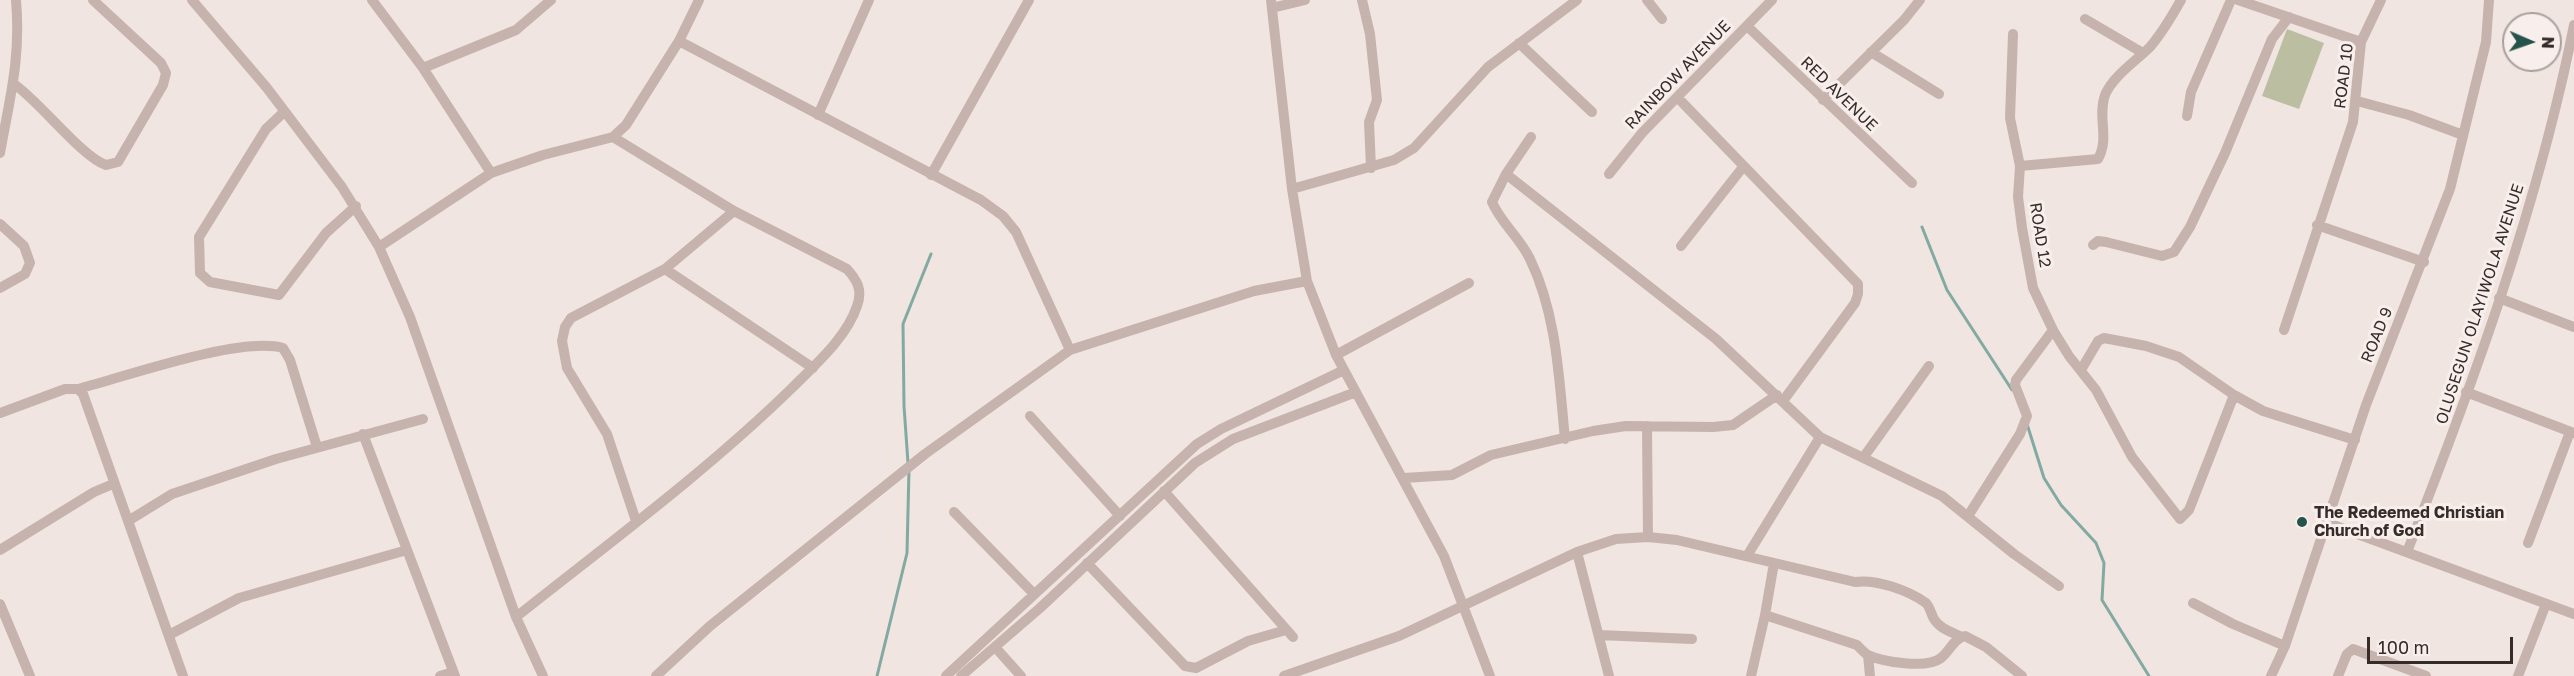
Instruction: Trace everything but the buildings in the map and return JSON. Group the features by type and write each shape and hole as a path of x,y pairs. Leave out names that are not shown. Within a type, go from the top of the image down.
{"street":[{"path":"0,148 14,84 19,37 16,0"},
{"path":"14,84 31,97 92,157 106,165 118,162 163,85 166,73 161,63 93,0"},
{"path":"192,0 284,112 356,206 379,247 410,317 516,617 543,676"},
{"path":"372,0 423,68 491,173"},
{"path":"423,68 516,30 551,0"},
{"path":"379,247 491,173 543,155 613,137 626,125 679,41 699,0"},
{"path":"818,114 869,0"},
{"path":"931,175 1029,0"},
{"path":"1305,0 1271,4 1292,189 1307,281 1336,355 1444,556 1490,676"},
{"path":"1362,0 1371,34 1377,100 1369,123 1371,168"},
{"path":"1292,189 1371,168 1394,160 1414,148 1488,67 1577,0"},
{"path":"1647,0 1662,19"},
{"name":"RAINBOW AVENUE","path":"1609,174 1642,133 1772,0"},
{"path":"1823,100 1904,20 1920,0"},
{"path":"2020,166 2098,159 2104,143 2102,113 2105,95 2112,84 2143,53 2171,19 2181,0"},
{"path":"2187,116 2191,92 2231,0"},
{"path":"2238,0 2361,42"},
{"name":"ROAD 10","path":"2284,330 2353,122 2361,42 2381,0"},
{"name":"ROAD 9","path":"2271,676 2285,646 2325,522 2380,369 2424,262 2450,189 2486,42 2489,0"},
{"path":"2093,245 2106,242 2162,256 2174,252 2190,227 2225,153 2272,39 2289,17"},
{"path":"2085,19 2143,53"},
{"name":"OLUSEGUN OLAYIWOLA AVENUE","path":"2407,552 2520,239 2572,47 2574,25"},
{"name":"RED AVENUE","path":"1747,26 1912,183"},
{"name":"ROAD 12","path":"2013,34 2010,118 2020,166 2018,197 2031,279 2053,330 2096,390 2132,457 2159,495 2180,519 2189,510 2234,396"},
{"path":"679,41 981,200 1003,216 1016,232 1070,350"},
{"path":"1519,43 1592,112"},
{"path":"1871,52 1939,94"},
{"path":"1404,478 1452,475 1491,455 1593,431 1647,426 1713,428 1733,425 1780,398 1855,303 1858,284 1852,275 1743,167 1678,98"},
{"path":"2357,100 2409,115 2463,135"},
{"path":"284,112 266,129 199,237 200,273 210,282 279,295 326,233 356,206"},
{"path":"516,617 766,413 813,368 844,329 857,307 860,294 857,280 847,269 734,211 613,137"},
{"path":"1531,137 1506,174 1492,202 1518,238 1538,281 1558,351 1565,439"},
{"path":"1681,246 1743,167"},
{"path":"1506,174 1716,339 1820,436 1923,486 1968,516 2014,554 2060,586"},
{"path":"636,521 607,434 567,368 562,341 565,327 580,312 664,269 734,211"},
{"path":"0,224 24,246 30,263 25,274 0,288"},
{"path":"2317,225 2424,262"},
{"path":"664,269 813,368"},
{"path":"656,676 710,626 925,454 1070,350 1254,291 1307,281"},
{"path":"1336,355 1470,283"},
{"path":"2499,298 2574,327"},
{"path":"1968,516 2020,434 2027,416 2015,385 2016,380 2053,330"},
{"path":"2081,370 2098,341 2112,339 2146,346 2179,357 2234,396 2281,419 2355,440"},
{"path":"0,413 65,389 78,389 220,351 272,345 283,348 290,360 317,447"},
{"path":"1863,458 1929,366"},
{"path":"946,676 1197,444 1221,429 1344,370"},
{"path":"78,389 83,394 113,484 170,634 183,676"},
{"path":"961,676 996,647 1195,463 1233,439 1356,392"},
{"path":"2466,392 2572,433 2528,543"},
{"path":"1030,416 1120,516"},
{"path":"128,521 172,494 317,447 423,419"},
{"path":"1647,426 1647,537"},
{"path":"363,434 454,674 440,676"},
{"path":"1747,556 1820,436"},
{"path":"0,550 94,492 113,484"},
{"path":"1087,563 1190,669 1196,669 1257,637 1289,633 1164,491"},
{"path":"954,512 1034,594"},
{"path":"2325,522 2574,614"},
{"path":"1284,676 1399,636 1577,552 1616,539 1647,537 1677,540 1855,582 1867,580 1907,592 1927,604 1935,621 1945,629 1962,637 1973,639 2022,676"},
{"path":"170,634 239,598 407,550"},
{"path":"1577,552 1609,676"},
{"path":"1751,676 1774,563"},
{"path":"2193,603 2285,646"},
{"path":"0,604 30,676"},
{"path":"2518,676 2546,604"},
{"path":"1765,615 1857,645 1868,655 1920,664 1933,663 1943,657 1962,637"},
{"path":"1599,635 1692,639"},
{"path":"996,647 1021,676"},
{"path":"2338,676 2347,654 2353,649 2426,676"},
{"path":"1868,655 1870,676"}],"green space":[{"path":"2287,29 2324,43 2299,109 2262,96"}],"waterway":[{"path":"1922,227 1947,290 2012,390"},
{"path":"908,463 904,406 903,324 931,254"},
{"path":"2027,424 2044,478 2061,505 2096,543 2104,563 2102,600 2149,676"},
{"path":"877,676 907,553 909,469"}],"place":[{"name":"The Redeemed Christian Church of God","path":"2302,522"}]}
